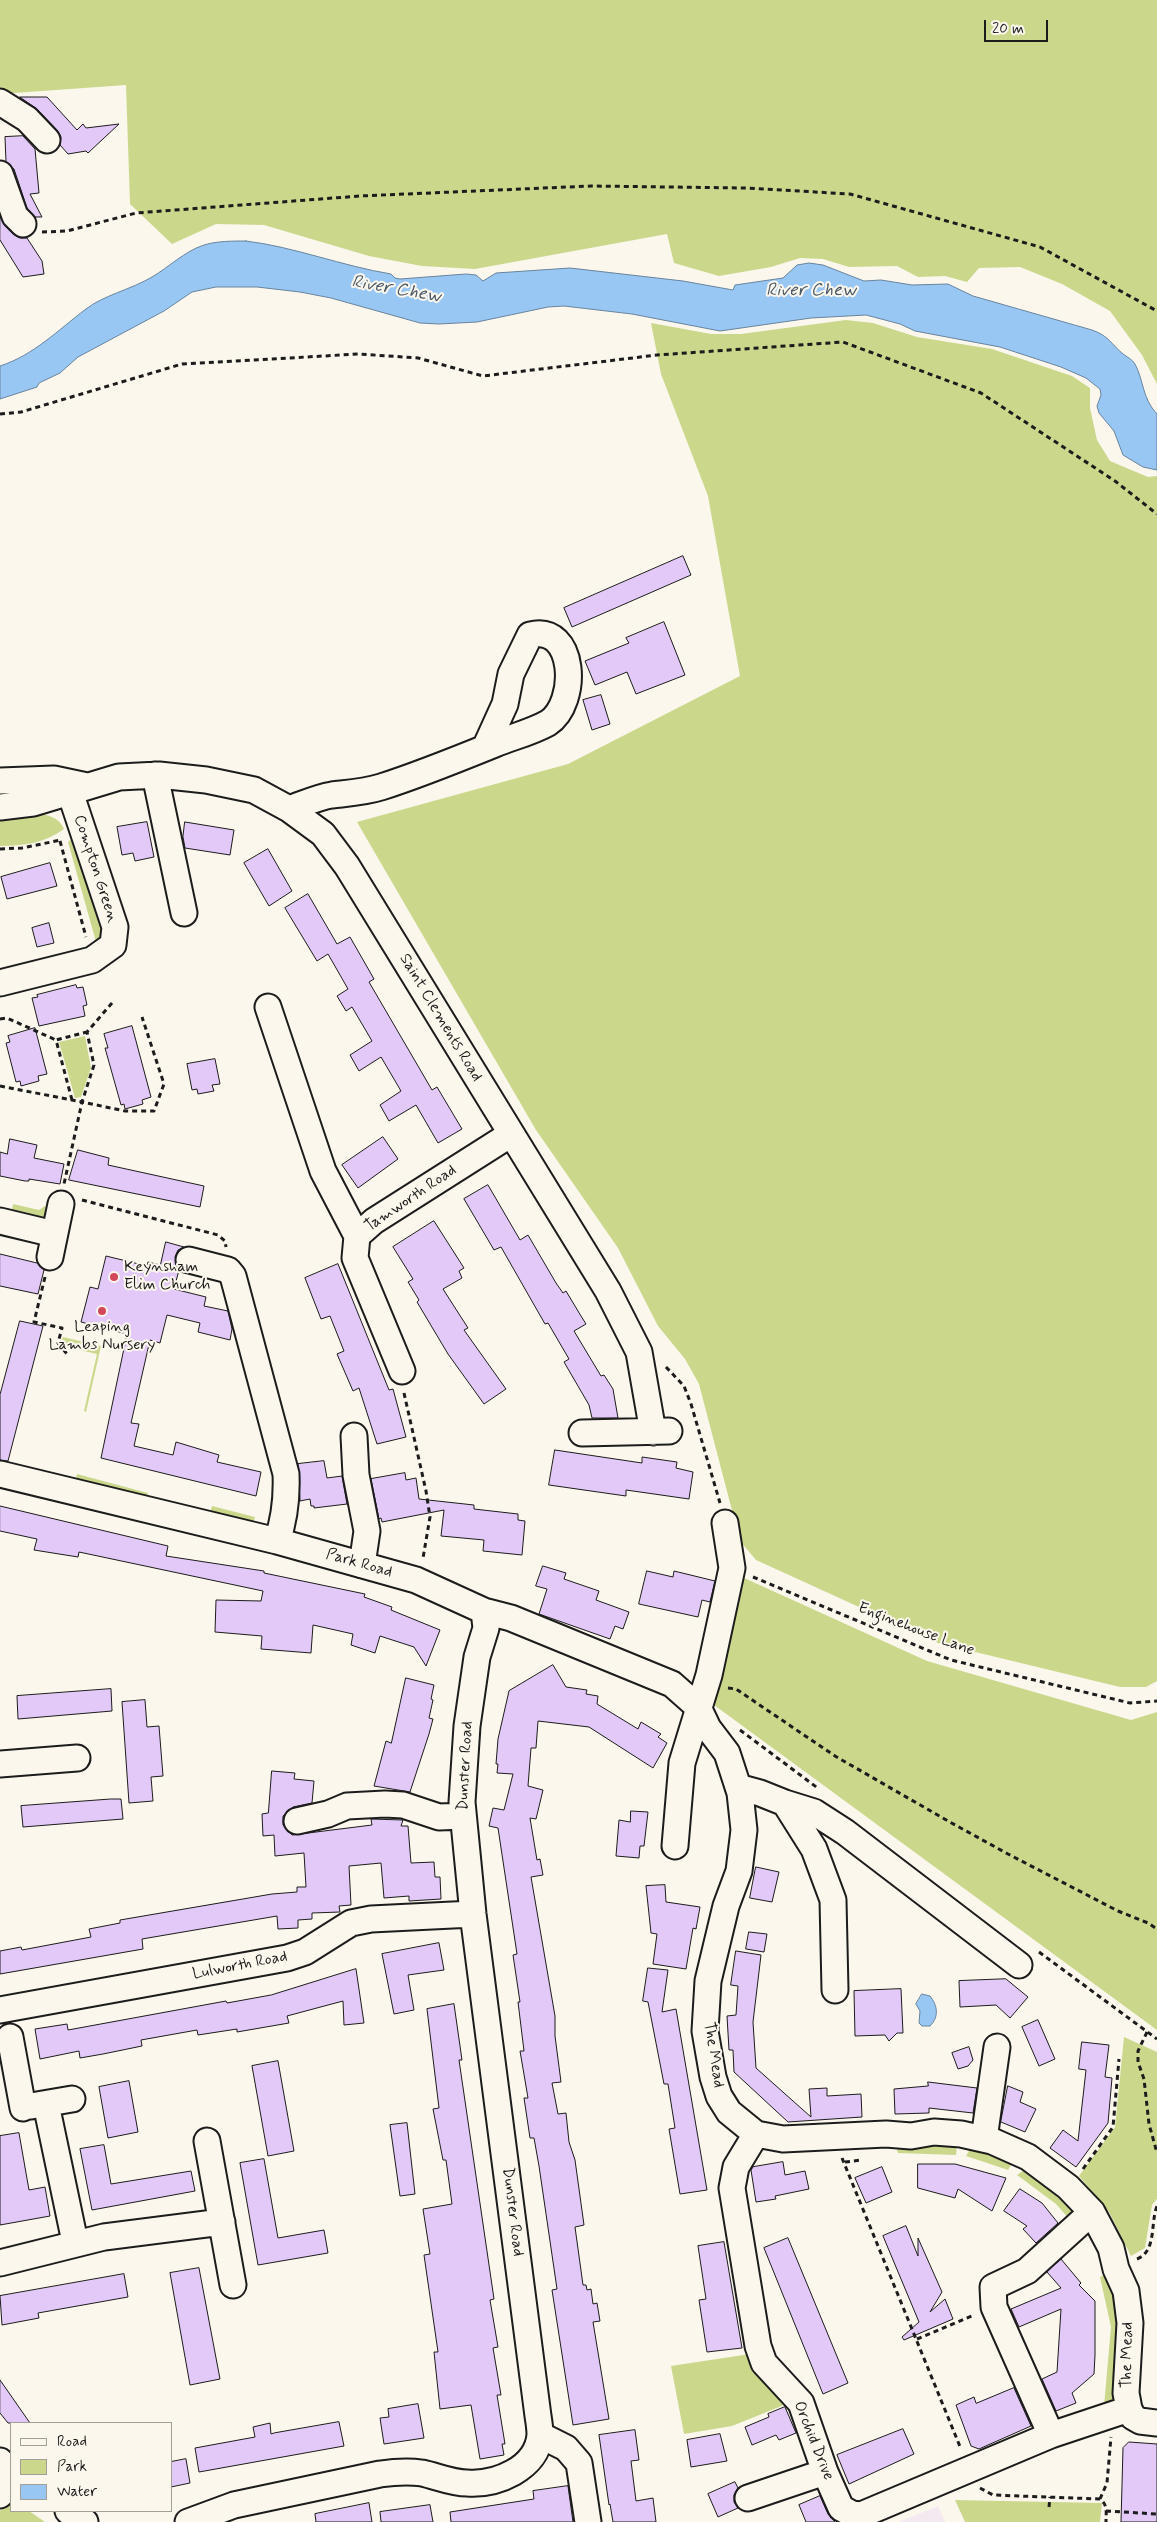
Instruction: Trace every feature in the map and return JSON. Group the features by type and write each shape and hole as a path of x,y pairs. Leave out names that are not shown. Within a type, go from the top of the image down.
{"street":[{"path":"0,102 27,119 47,140"},
{"path":"0,174 15,216 23,224"},
{"path":"289,809 331,795 355,794 381,787 485,748"},
{"path":"155,775 184,912"},
{"name":"Saint Clements Road","path":"0,807 33,803 119,776 155,775 206,780 254,790 289,809 322,834 347,866 608,1291 639,1352 661,1431 582,1433"},
{"name":"Saint Clements Road","path":"0,781 54,779 78,789"},
{"name":"Compton Green","path":"0,983 92,960 113,945 115,927 78,817 78,789"},
{"path":"268,1007 323,1171 357,1236"},
{"name":"Tamworth Road","path":"402,1370 355,1258 357,1236 374,1221 511,1134"},
{"path":"0,1221 52,1245 62,1199"},
{"path":"189,1260 228,1270 233,1276 286,1474 287,1498 284,1522 277,1541"},
{"path":"354,1436 356,1475 367,1531 362,1565"},
{"name":"Park Road","path":"0,1474 277,1541 416,1580 484,1611 511,1618 702,1696"},
{"path":"675,1846 682,1763 702,1696 732,1568 726,1524"},
{"name":"Dunster Road","path":"484,1611 486,1628 477,1657 467,1726 462,1802 473,1914 540,2435"},
{"name":"The Mead","path":"702,1696 708,1728 727,1753 738,1787 744,1830 739,1872 726,1906 708,1981 705,2031 713,2077 720,2096 729,2112 756,2134 783,2139 886,2134 911,2136 934,2132 961,2134 984,2139 1028,2157 1069,2188 1092,2212 1111,2248 1116,2269 1126,2291 1130,2323 1126,2393 1129,2409 1133,2417 1140,2421 1157,2423"},
{"path":"0,1764 77,1758"},
{"path":"738,1787 814,1812 845,1832 1019,1965"},
{"path":"784,1803 814,1849 833,1900 835,1990"},
{"path":"297,1821 328,1814 347,1806 385,1804 403,1805 438,1817 463,1816"},
{"name":"Lulworth Road","path":"0,2010 287,1958 305,1952 351,1923 371,1919 473,1914"},
{"path":"10,2037 28,2107 75,2242"},
{"path":"984,2139 997,2047"},
{"path":"28,2107 72,2099"},
{"name":"Orchid Drive","path":"756,2134 736,2167 732,2188 758,2346 764,2363 802,2403 825,2472 841,2508 852,2514 861,2515 1052,2435 1129,2409"},
{"path":"207,2141 233,2285"},
{"path":"1052,2435 994,2307 992,2286 1027,2271 1075,2230 1092,2212"},
{"path":"0,2262 75,2242 222,2222"},
{"path":"188,2522 234,2505 380,2474 419,2473 466,2484 499,2480 520,2469 536,2449 540,2435 566,2448 579,2463 588,2522"},
{"path":"0,2461 10,2470"},
{"path":"748,2498 825,2472"},
{"path":"0,2495 10,2483"},
{"path":"70,2512 85,2522"}],"path":[{"path":"23,224 46,233 67,230 136,213 360,196 591,186 746,188 850,194 1040,247 1157,311"},
{"path":"0,414 21,412 182,364 358,354 418,358 483,376 657,355 843,342 980,393 1115,481 1157,514"},
{"path":"0,849 22,848 60,841 78,817"},
{"path":"60,841 92,960"},
{"path":"0,1019 7,1018 56,1040 87,1032 112,1003"},
{"path":"0,1086 125,1111 154,1111 164,1084 142,1018"},
{"path":"87,1032 94,1065 82,1102 62,1199 218,1235 225,1241 228,1270"},
{"path":"56,1040 72,1100"},
{"path":"52,1245 34,1322 62,1328 58,1343 67,1354"},
{"path":"402,1370 403,1387 430,1517 423,1556 416,1580"},
{"name":"Enginehouse Lane","path":"732,1568 951,1660 1130,1703 1157,1701"},
{"path":"702,1696 736,1689 835,1756 948,1821 1118,1911 1148,1923 1157,1929"},
{"path":"1147,2032 1138,2051 1138,2062 1147,2096 1149,2124 1157,2153"},
{"path":"1069,2188 1112,2128 1119,2060"},
{"path":"827,2138 845,2162 970,2469 983,2491 993,2495 1100,2499 1105,2503 1106,2522"},
{"path":"845,2162 869,2160"},
{"path":"1116,2269 1148,2253 1153,2217 1157,2206"},
{"path":"917,2340 994,2307"},
{"path":"1100,2499 1107,2483 1112,2440"},
{"path":"1049,2507 1050,2496"},
{"path":"1106,2512 1157,2514"}],"shaded area":[{"path":"938,2506 945,2522 899,2522"}],"green space":[{"path":"0,0 1157,0 1157,384 1142,355 1110,311 1062,284 1020,267 979,268 967,282 945,276 918,277 897,266 849,267 823,259 800,258 771,267 719,276 674,263 667,234 475,269 422,266 369,256 264,225 216,224 172,244 130,204 126,85 0,94"},
{"path":"846,320 873,323 917,337 992,349 1072,376 1090,388 1090,408 1097,440 1110,461 1148,477 1157,476 1157,1681 1146,1687 1120,1687 938,1643 756,1560 740,1541 699,1384 685,1359 658,1326 618,1248 536,1130 357,822 568,764 740,676 708,496 661,374 651,323 711,334 741,334"},
{"path":"36,813 56,819 64,829 42,841 0,846 0,818"},
{"path":"76,835 108,929 98,949 68,842"},
{"path":"85,1036 91,1068 81,1097 75,1098 59,1042"},
{"path":"13,1204 39,1210 45,1206 51,1214 41,1221 34,1222 29,1213 12,1210"},
{"path":"63,1337 101,1346 86,1412 84,1411 97,1354 63,1346 61,1344"},
{"path":"77,1474 148,1493 146,1499 75,1482"},
{"path":"212,1506 255,1517 253,1524 210,1514"},
{"path":"742,1577 927,1661 1131,1720 1157,1712 1157,2030 710,1702"},
{"path":"1124,2037 1157,2052 1157,2199 1152,2205 1145,2248 1131,2256 1109,2212 1079,2176 1115,2127"},
{"path":"957,2143 956,2155 898,2153 895,2144"},
{"path":"972,2146 1010,2159 1011,2165 1008,2170 966,2156"},
{"path":"1027,2168 1063,2195 1076,2212 1070,2220 1056,2204 1017,2175"},
{"path":"1111,2273 1120,2322 1116,2398 1113,2402 1104,2406 1111,2327 1100,2277"},
{"path":"750,2354 789,2403 732,2426 684,2434 671,2366"},
{"path":"955,2500 1102,2503 1100,2522 965,2522"},
{"path":"10,2503 10,2512 30,2512 45,2522 0,2522 0,2511"}],"water":[{"name":"River Chew","path":"230,241 246,241 391,274 395,278 400,279 466,274 476,275 483,281 496,273 570,268 683,281 733,290 735,285 783,278 797,265 809,263 823,265 864,281 881,280 912,285 948,284 973,296 1098,332 1131,359 1138,370 1148,402 1157,414 1157,470 1143,467 1123,455 1114,431 1099,413 1097,406 1101,395 1100,389 1086,378 1061,367 1000,347 915,331 900,324 866,315 811,318 720,331 632,314 564,306 548,307 477,322 439,324 420,323 331,298 300,292 257,287 216,287 192,292 164,311 78,357 60,373 39,383 37,387 0,399 0,366 35,349 93,304 152,277 184,255 204,245"},
{"path":"922,1994 930,1996 936,2008 935,2019 930,2026 922,2026 919,2023 920,2011 916,2004"}],"building":[{"path":"20,97 47,97 77,130 83,124 86,128 119,124 88,153 86,151 68,154 60,145 61,137 57,130 37,109"},
{"path":"23,136 35,149 39,193 30,194 42,217 35,217 27,208 14,169 6,162 5,137"},
{"path":"0,217 13,234 20,238 27,238 42,261 44,274 23,277 0,240"},
{"path":"683,556 691,575 572,627 564,608"},
{"path":"664,622 685,675 636,694 627,672 595,685 585,661 629,643 626,638"},
{"path":"601,695 610,724 592,730 583,700"},
{"path":"147,822 154,857 135,861 133,853 122,855 117,827"},
{"path":"185,822 234,830 230,855 185,848 183,837"},
{"path":"268,849 292,891 269,906 244,863"},
{"path":"50,863 57,886 7,899 1,877"},
{"path":"308,894 337,944 350,937 374,979 369,982 432,1090 437,1087 462,1129 438,1143 416,1105 389,1121 380,1105 401,1091 381,1057 359,1071 350,1055 372,1041 352,1007 346,1011 337,996 348,989 328,954 317,961 285,908"},
{"path":"49,923 54,943 37,947 32,928"},
{"path":"76,985 77,988 83,987 87,1005 83,1006 85,1016 39,1026 32,998"},
{"path":"132,1026 151,1097 142,1100 143,1104 125,1109 124,1104 121,1105 105,1048 108,1048 104,1034"},
{"path":"35,1028 47,1074 38,1076 39,1081 21,1086 20,1081 16,1082 6,1043 10,1042 8,1036"},
{"path":"215,1059 220,1084 212,1085 214,1091 198,1094 197,1089 192,1090 187,1064"},
{"path":"383,1137 398,1159 358,1188 342,1165"},
{"path":"10,1139 37,1145 34,1158 64,1164 60,1184 29,1179 29,1181 25,1181 0,1176 0,1152 7,1154"},
{"path":"78,1150 109,1158 108,1165 204,1186 200,1207 69,1180"},
{"path":"488,1185 520,1240 528,1235 556,1283 563,1293 566,1291 586,1324 574,1331 601,1376 604,1375 613,1389 618,1418 592,1418 589,1405 564,1362 569,1359 548,1323 545,1324 501,1247 494,1250 464,1199"},
{"path":"434,1221 464,1268 459,1271 462,1278 443,1289 468,1328 464,1330 506,1389 484,1404 448,1354 417,1302 419,1300 408,1282 413,1279 393,1247"},
{"path":"166,1242 184,1247 178,1250 175,1257 179,1270 174,1289 206,1297 204,1306 228,1311 232,1329 230,1340 198,1332 200,1323 167,1315 160,1343 150,1340 131,1423 139,1424 134,1446 173,1455 176,1442 219,1455 217,1462 261,1472 256,1496 101,1458 127,1334 81,1322 90,1287 98,1289 106,1256 147,1266 148,1262 160,1265"},
{"path":"0,1254 37,1263 44,1270 38,1294 0,1286"},
{"path":"338,1264 389,1390 393,1389 406,1437 377,1444 359,1388 353,1391 337,1354 344,1351 330,1316 321,1319 305,1278"},
{"path":"20,1321 43,1326 8,1461 0,1460 0,1395"},
{"path":"555,1450 642,1463 642,1457 677,1462 676,1468 693,1472 689,1499 626,1490 626,1496 549,1485"},
{"path":"324,1461 327,1478 342,1476 347,1504 314,1508 314,1506 311,1506 310,1499 300,1501 298,1464"},
{"path":"405,1473 406,1480 416,1478 419,1499 474,1505 474,1509 518,1514 518,1520 525,1521 522,1555 483,1551 484,1540 441,1536 444,1510 382,1522 381,1518 379,1519 371,1479"},
{"path":"0,1506 168,1546 166,1556 264,1571 264,1573 365,1594 364,1597 392,1607 391,1610 440,1630 426,1666 414,1647 380,1636 375,1653 351,1645 353,1634 313,1625 311,1653 261,1649 262,1636 215,1632 216,1600 261,1601 263,1591 79,1552 78,1557 34,1550 37,1539 0,1531"},
{"path":"543,1566 566,1573 564,1579 599,1591 596,1600 629,1612 623,1629 615,1626 610,1639 539,1614 547,1589 536,1586"},
{"path":"647,1571 673,1577 674,1571 715,1581 710,1602 702,1600 698,1617 639,1604"},
{"path":"553,1665 566,1687 587,1690 586,1694 598,1696 597,1704 638,1729 641,1722 661,1734 658,1737 667,1743 653,1768 589,1727 538,1721 536,1748 531,1748 528,1786 543,1790 536,1819 530,1818 537,1860 540,1859 543,1875 531,1877 555,2016 555,2036 561,2082 552,2083 558,2114 566,2113 569,2142 575,2160 584,2225 575,2227 583,2285 586,2285 587,2290 591,2289 593,2304 597,2303 600,2321 593,2322 609,2419 573,2425 552,2290 557,2289 539,2166 534,2138 530,2138 524,2098 528,2098 520,2051 524,2051 518,2002 520,2002 513,1955 517,1954 498,1828 489,1826 493,1808 504,1810 513,1774 497,1773 498,1764 496,1764 498,1739 509,1691"},
{"path":"406,1678 434,1685 429,1718 433,1719 410,1792 374,1786 386,1741 391,1743"},
{"path":"111,1689 112,1711 18,1719 17,1696"},
{"path":"145,1700 147,1727 159,1726 163,1776 151,1777 153,1801 129,1803 122,1702"},
{"path":"272,1771 295,1773 294,1779 314,1781 312,1803 293,1807 283,1816 283,1825 292,1835 372,1825 371,1819 403,1820 401,1826 408,1826 411,1863 434,1862 435,1877 440,1877 441,1899 409,1901 409,1896 384,1898 381,1863 349,1866 351,1905 339,1906 340,1912 312,1913 312,1919 298,1920 298,1928 278,1929 277,1916 142,1939 143,1949 0,1974 0,1951 21,1947 22,1950 91,1937 89,1929 120,1923 120,1920 272,1894 297,1892 297,1887 306,1887 304,1853 275,1856 274,1835 263,1836 262,1814 268,1813"},
{"path":"121,1799 123,1819 23,1827 21,1806"},
{"path":"631,1811 648,1812 644,1846 640,1846 639,1858 616,1856 619,1820 630,1822"},
{"path":"756,1867 779,1872 772,1902 750,1898"},
{"path":"665,1885 666,1902 700,1907 696,1929 693,1928 686,1969 653,1964 657,1934 651,1933 646,1886"},
{"path":"749,1932 767,1934 764,1952 746,1949"},
{"path":"439,1943 444,1970 408,1975 414,2010 394,2014 382,1954"},
{"path":"736,1951 761,1955 753,2022 756,2068 811,2117 809,2089 827,2088 827,2096 861,2094 862,2117 788,2122 734,2072 733,2050 729,2050 727,2016 736,2015 738,1986 731,1985"},
{"path":"648,1968 668,1970 662,2012 676,2009 707,2190 680,2194 669,2129 675,2128 668,2084 664,2084 648,2002 643,2001"},
{"path":"356,1969 364,2023 344,2025 343,2001 287,2016 289,2023 237,2032 237,2029 198,2035 197,2030 141,2040 142,2046 103,2054 80,2058 79,2051 40,2059 35,2029 67,2024 68,2030 226,2001 227,2003 271,1995"},
{"path":"1006,1979 1028,1997 1010,2018 996,2005 960,2007 959,1981"},
{"path":"901,1989 903,2033 897,2033 889,2041 885,2035 855,2036 854,1991"},
{"path":"454,2004 462,2060 459,2060 494,2299 490,2300 498,2347 493,2348 501,2395 497,2395 505,2444 502,2444 504,2455 480,2459 471,2405 440,2409 434,2352 438,2352 424,2255 430,2254 423,2209 452,2204 446,2160 443,2160 433,2109 439,2108 427,2009"},
{"path":"1038,2020 1055,2059 1039,2066 1022,2027"},
{"path":"1082,2042 1109,2045 1105,2077 1112,2078 1108,2123 1076,2167 1050,2148 1063,2130 1078,2141 1086,2070 1079,2069"},
{"path":"969,2047 973,2060 968,2066 958,2069 952,2053"},
{"path":"278,2061 294,2151 268,2156 252,2066"},
{"path":"129,2081 138,2132 108,2138 99,2087"},
{"path":"928,2082 977,2088 973,2113 929,2108 929,2113 895,2114 894,2089 928,2086"},
{"path":"1008,2086 1023,2092 1020,2102 1036,2109 1025,2132 1001,2122"},
{"path":"407,2123 415,2194 400,2196 390,2125"},
{"path":"19,2133 29,2190 45,2187 50,2216 0,2225 0,2136"},
{"path":"104,2145 111,2184 191,2171 195,2191 92,2210 80,2149"},
{"path":"264,2159 278,2238 324,2230 328,2253 258,2265 240,2163"},
{"path":"783,2162 785,2175 805,2171 809,2189 775,2196 776,2199 756,2202 751,2170 753,2167"},
{"path":"918,2164 955,2164 1006,2178 992,2211 958,2189 955,2198 918,2188"},
{"path":"882,2167 892,2192 866,2203 855,2178"},
{"path":"1020,2189 1042,2203 1058,2223 1036,2243 1023,2229 1027,2226 1004,2211"},
{"path":"906,2226 918,2256 918,2238 942,2292 930,2312 945,2299 953,2319 904,2340 902,2337 919,2322 883,2236"},
{"path":"788,2238 848,2383 823,2394 764,2248"},
{"path":"724,2242 742,2348 707,2352 699,2300 706,2299 698,2246"},
{"path":"1061,2259 1081,2283 1079,2285 1095,2301 1095,2355 1094,2374 1072,2393 1076,2403 1056,2411 1042,2379 1057,2372 1061,2309 1019,2327 1011,2309 1061,2288 1047,2272"},
{"path":"199,2268 220,2379 190,2385 170,2273"},
{"path":"124,2274 128,2297 38,2313 39,2318 2,2325 0,2296"},
{"path":"0,2380 29,2422 8,2423 0,2413"},
{"path":"1014,2388 1031,2426 979,2449 971,2446 956,2405 974,2397 976,2403"},
{"path":"418,2404 424,2438 384,2444 380,2418 389,2417 388,2409"},
{"path":"785,2407 796,2433 779,2440 776,2435 752,2445 745,2427 769,2417 768,2414"},
{"path":"339,2422 344,2446 199,2472 195,2448 255,2437 253,2427 270,2423 271,2434"},
{"path":"903,2429 914,2454 849,2484 837,2455"},
{"path":"635,2430 639,2460 631,2461 636,2501 653,2498 656,2522 613,2522 599,2435"},
{"path":"720,2434 727,2461 691,2467 687,2440"},
{"path":"1129,2442 1157,2444 1157,2522 1121,2522 1123,2448"},
{"path":"186,2459 190,2483 172,2487 172,2462"},
{"path":"735,2482 738,2488 734,2495 734,2502 738,2508 718,2517 708,2494"},
{"path":"568,2486 573,2522 451,2522 450,2512 534,2499 533,2491"},
{"path":"820,2496 828,2514 835,2522 806,2522 799,2505"},
{"path":"369,2503 372,2522 316,2522 315,2514"},
{"path":"430,2505 433,2522 381,2522 380,2512"}],"place":[{"name":"Keynsham Elim Church","path":"114,1277"},
{"name":"Leaping Lambs Nursery","path":"102,1311"}]}
